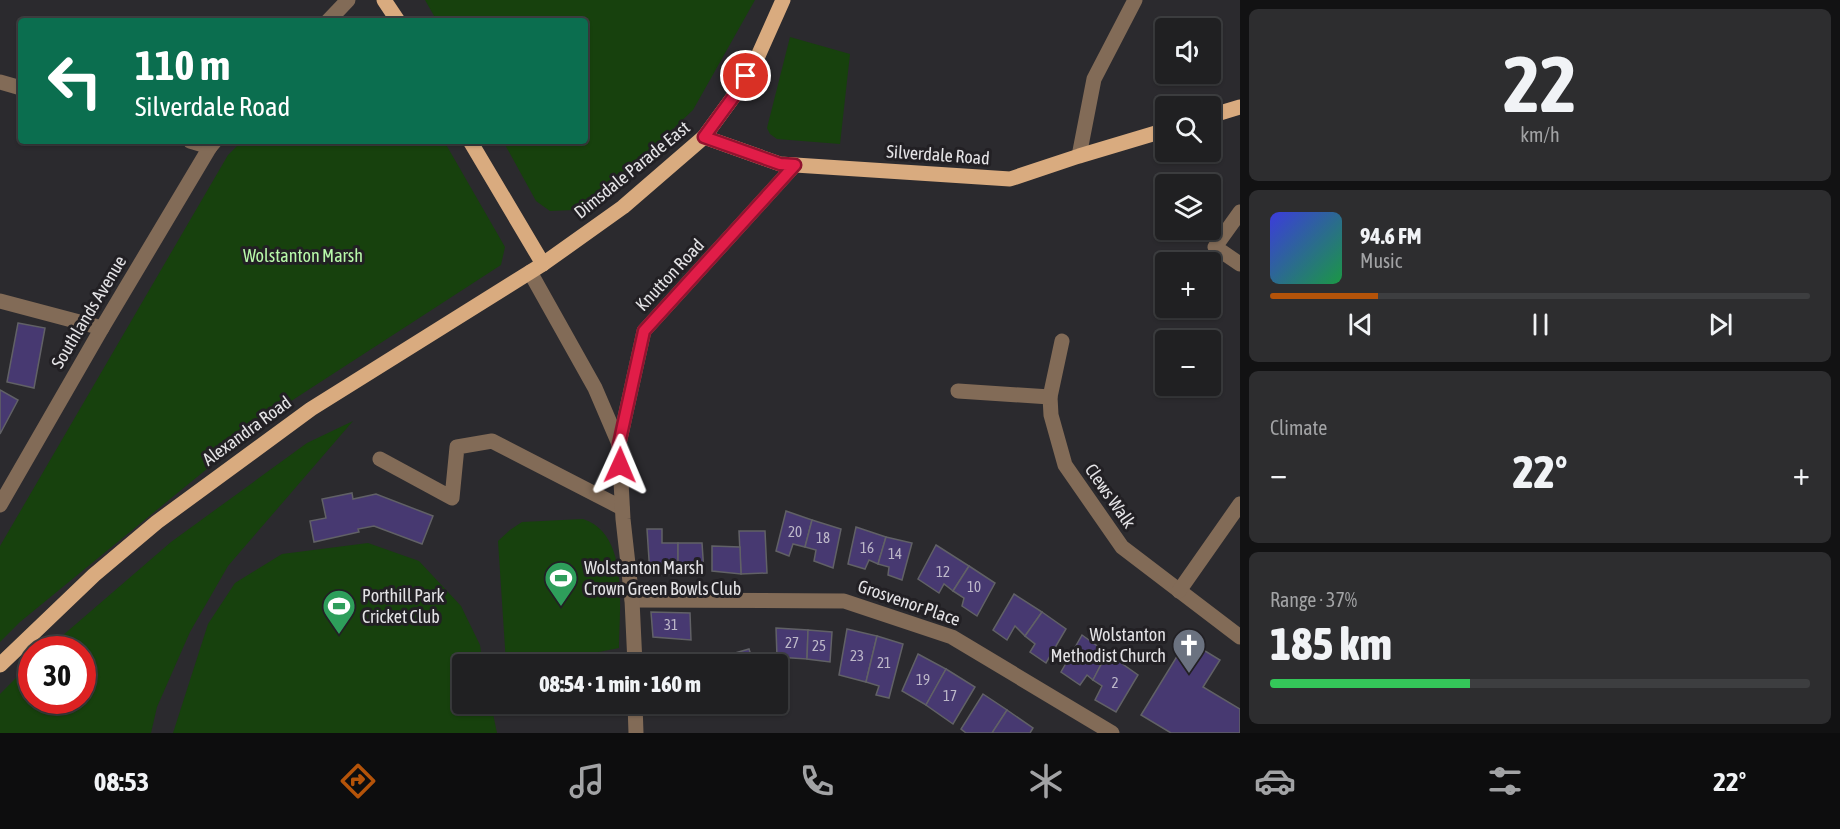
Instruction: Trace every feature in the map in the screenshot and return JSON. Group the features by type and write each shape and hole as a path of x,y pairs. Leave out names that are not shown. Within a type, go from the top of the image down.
{"main road":[{"path":"384,0 396,18"},
{"name":"Dimsdale Parade East","path":"537,268 623,207 704,137 734,96 758,56 783,0"},
{"path":"1221,113 1240,107"},
{"name":"Silverdale Road","path":"704,137 780,164 1010,179 1155,133"},
{"path":"472,144 537,268"},
{"name":"Alexandra Road","path":"0,665 94,575 157,522 311,409 537,268"}],"street":[{"path":"331,18 348,0"},
{"path":"1078,156 1094,80 1135,0"},
{"path":"0,82 18,87"},
{"name":"Southlands Avenue","path":"0,505 102,328 213,144"},
{"name":"Knutton Road","path":"632,600 622,514 619,444 644,331 795,165"},
{"path":"1240,212 1215,247 1240,264"},
{"path":"537,268 543,293 595,388 619,444"},
{"path":"0,301 102,328"},
{"name":"Clews Walk","path":"1062,341 1050,397 1051,415 1065,465 1122,547 1240,637"},
{"path":"958,392 1050,397"},
{"path":"380,459 452,498 457,447 492,441 622,514"},
{"path":"1179,591 1240,504"},
{"path":"632,600 635,654"},
{"name":"Grosvenor Place","path":"632,600 844,601 952,637 1112,733"},
{"path":"635,714 636,733"}],"green space":[{"path":"425,0 755,0 693,110 632,168 574,210 550,211 536,201 505,144 588,144 588,18 435,18"},
{"path":"790,37 850,54 840,144 777,139 770,134 767,128"},
{"name":"Wolstanton Marsh","path":"239,144 446,144 505,247 501,265 285,405 20,622 0,642 0,546 228,155"},
{"path":"353,421 228,566 190,632 157,707 151,733 0,733 0,694 18,676 18,714 96,714 96,636 62,636 171,542 307,443"},
{"name":"Wolstanton Marsh Crown Green Bowls Club","path":"583,519 598,527 608,540 619,574 619,648 588,654 505,654 498,541 522,522"},
{"name":"Porthill Park Cricket Club","path":"368,543 419,561 461,606 480,645 481,654 452,654 452,714 493,714 497,733 173,733 208,624 235,583 282,554"}],"building":[{"path":"18,323 45,328 34,388 7,382"},
{"path":"0,390 18,400 0,434"},
{"path":"352,493 353,499 376,494 433,516 422,544 374,526 358,529 359,532 314,542 310,521 326,518 322,499"},
{"path":"786,511 812,520 805,547 793,544 789,556 776,551"},
{"path":"812,520 841,529 833,568 814,561 816,550 805,547"},
{"path":"856,527 886,537 878,564 869,560 865,569 848,564"},
{"path":"647,529 662,529 662,543 678,543 678,574 650,575"},
{"path":"739,531 765,531 767,573 741,574"},
{"path":"886,537 912,543 902,580 888,575 889,567 878,564"},
{"path":"678,543 702,543 704,573 678,574"},
{"path":"936,545 969,566 953,591 944,584 939,593 918,579"},
{"path":"712,546 740,547 741,574 712,571"},
{"path":"969,566 995,583 977,616 962,606 964,598 953,591"},
{"path":"1014,594 1042,612 1025,636 1015,626 1007,640 993,630"},
{"path":"651,612 690,613 691,640 653,637"},
{"path":"1042,612 1066,629 1046,663 1030,652 1035,644 1025,636"},
{"path":"776,628 808,630 807,659 788,658 788,654 777,654"},
{"path":"847,629 877,636 866,682 839,675"},
{"path":"808,630 832,632 830,662 807,659"},
{"path":"1082,635 1107,653 1093,680 1087,675 1080,685 1061,672"},
{"path":"877,636 903,644 889,698 876,695 879,686 866,682"},
{"name":"Wolstanton Methodist Church","path":"1187,640 1220,660 1203,687 1240,709 1240,733 1171,733 1141,715"},
{"path":"749,649 751,654 732,654"},
{"path":"1107,653 1138,675 1116,712 1095,700 1102,686 1093,680"},
{"path":"918,654 946,669 926,705 902,691"},
{"path":"946,669 975,687 953,724 926,705"},
{"path":"983,694 1007,710 992,733 966,733 961,729"},
{"path":"1007,710 1033,728 1030,733 992,733"}],"place":[{"name":"Wolstanton Marsh Crown Green Bowls Club","path":"561,607"},
{"name":"Porthill Park Cricket Club","path":"339,635"},
{"name":"Wolstanton Methodist Church","path":"1189,674"}],"route":[{"path":"620,465 619,444 644,331 795,165 780,164 704,137 746,76"}]}
